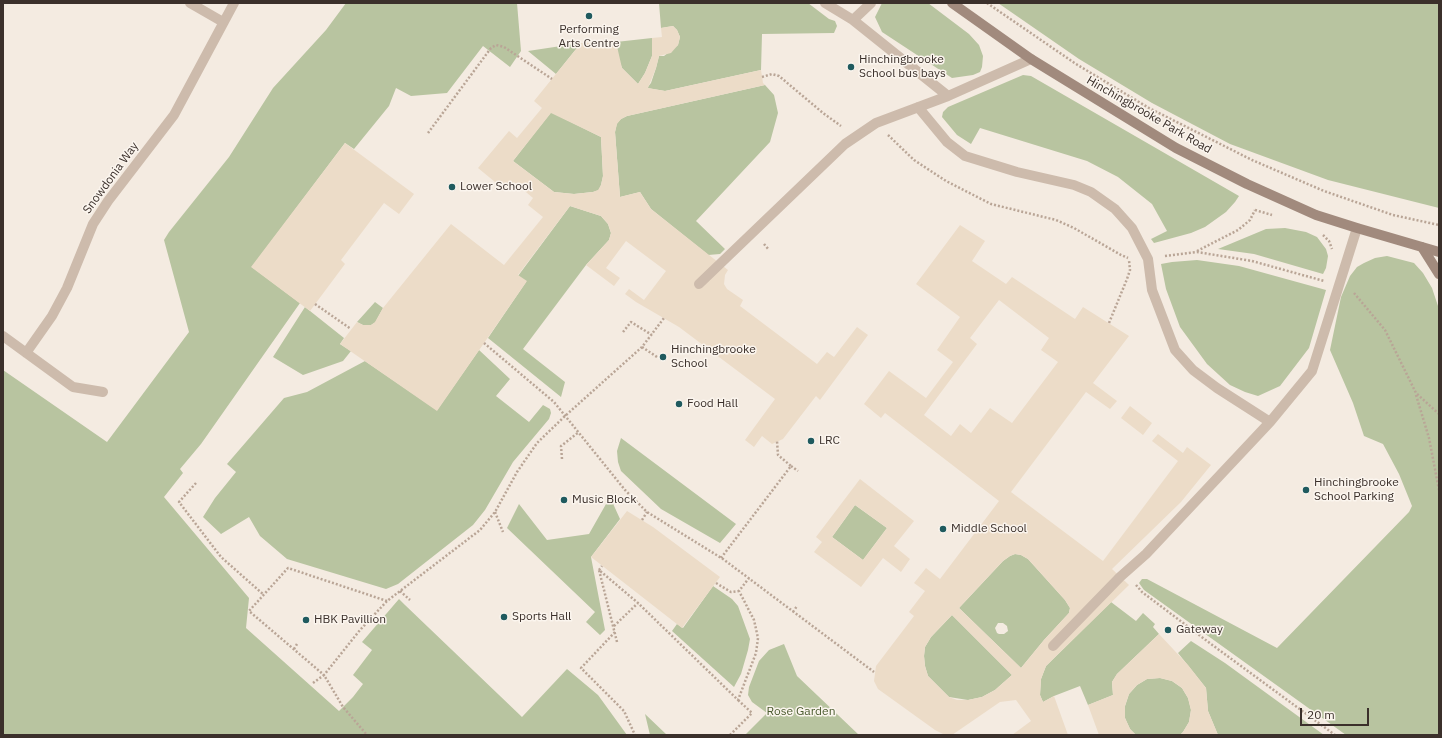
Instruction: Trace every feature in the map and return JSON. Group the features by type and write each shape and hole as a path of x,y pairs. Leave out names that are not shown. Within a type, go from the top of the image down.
{"street":[{"path":"190,3 223,22"},
{"name":"Snowdonia Way","path":"26,353 52,316 67,288 94,224 108,200 174,115 234,3"},
{"path":"825,3 853,20 948,96"},
{"path":"853,20 870,3"},
{"name":"Hinchingbrooke Park Road","path":"952,3 1031,59 1176,148 1247,184 1316,215 1439,252"},
{"path":"699,284 845,144 856,136 876,123 948,96 1031,59"},
{"path":"918,107 947,142 965,156 1017,172 1074,185 1091,192 1115,208 1132,228 1148,259 1152,290 1175,350 1193,370 1217,388 1270,422"},
{"path":"1053,646 1125,573 1146,554 1270,422 1312,371 1340,285 1356,228"},
{"path":"1422,247 1439,274"},
{"path":"3,336 73,387 103,392"}],"path":[{"path":"987,3 1076,64 1149,108 1252,160 1324,191 1393,215 1439,225"},
{"path":"428,133 491,48 496,45 504,47 552,79"},
{"path":"762,77 772,74 779,76 823,113 856,136"},
{"path":"876,123 914,160 946,181 991,204 1056,220 1074,228 1128,258 1148,259 1196,252 1252,261 1340,285 1354,292 1385,330 1416,393 1429,438 1439,490"},
{"path":"1196,252 1238,230 1250,220 1265,192 1274,170"},
{"path":"1255,210 1276,217"},
{"path":"1321,233 1328,241 1333,251"},
{"path":"1109,323 1130,270 1128,258"},
{"path":"315,304 351,329"},
{"path":"313,683 324,675 360,630 387,601 480,530 495,512 517,472 537,443 642,347 664,318"},
{"path":"623,332 631,322 652,335"},
{"path":"484,344 554,402 625,490 647,512 721,558 874,672"},
{"path":"642,347 657,357"},
{"path":"1416,393 1439,414"},
{"path":"562,459 561,446 579,432"},
{"path":"777,442 778,455 798,471"},
{"path":"721,558 791,466"},
{"path":"196,483 179,502 221,557 264,595"},
{"path":"495,512 502,532"},
{"path":"642,520 647,512"},
{"path":"599,570 602,566"},
{"path":"367,735 343,707 324,675 249,611 288,568 387,601"},
{"path":"599,570 638,603 752,713 730,735"},
{"path":"599,570 617,642"},
{"path":"1125,573 1142,592 1335,735"},
{"path":"716,583 730,592 739,591 749,578"},
{"path":"400,591 410,600"},
{"path":"738,700 756,653 758,638 754,620 739,591"},
{"path":"614,627 638,603"},
{"path":"793,612 797,606"},
{"path":"615,632 581,668 624,711 636,735"},
{"path":"294,649 297,644"}],"green space":[{"path":"346,3 517,3 521,51 510,67 483,46 447,93 411,96 396,88 389,106 354,149 345,143 252,267 300,303 201,444 180,469 183,473 164,497 249,598 246,628 339,711 363,684 353,675 372,650 362,642 399,599 522,717 567,669 598,695 627,735 3,735 3,370 107,442 189,332 164,240 229,157 273,88 326,30"},
{"path":"659,3 808,3 829,19 835,21 837,26 834,33 762,34 761,70 665,91 647,88 651,83 659,56 664,56 678,45 680,37 677,30 673,26 661,28"},
{"path":"882,3 928,3 969,34 979,45 983,56 980,72 973,75 952,78 882,32 875,17"},
{"path":"998,3 1439,3 1439,208 1328,180 1230,144 1152,103 1079,59"},
{"path":"652,38 652,56 645,73 638,84 622,68 618,57 616,42"},
{"path":"581,43 556,74 528,51"},
{"path":"1023,75 1031,76 1239,196 1226,212 1205,227 1191,233 1154,243 1151,239 1167,231 1152,204 1118,177 1087,161 980,128 971,144 957,135 942,117 943,112 948,107"},
{"path":"765,85 774,95 778,113 770,142 696,221 725,249 720,254 708,255 651,209 640,192 620,197 615,132 617,123 621,119 627,116"},
{"path":"551,112 601,137 603,176 599,190 574,194 554,192 513,161"},
{"path":"570,206 601,216 608,224 611,233 609,240 586,265 523,349 565,382 561,397 488,338 526,282 518,276"},
{"path":"1285,228 1306,232 1317,237 1326,249 1328,256 1326,268 1323,274 1254,254 1218,249 1266,229"},
{"path":"1387,256 1414,263 1423,273 1432,288 1439,309 1439,735 1346,735 1144,590 1139,583 1142,579 1147,579 1277,648 1409,512 1412,506 1399,474 1383,444 1364,436 1353,403 1330,350 1341,297 1350,276 1357,267 1364,263 1375,258"},
{"path":"1197,260 1239,266 1326,290 1309,348 1280,386 1258,396 1230,385 1207,364 1180,327 1166,289 1161,264"},
{"path":"375,302 383,308 375,323 371,325 363,325 357,322"},
{"path":"305,307 344,338 340,344 351,351 343,361 303,375 273,357"},
{"path":"479,350 510,379 496,396 529,422 543,405 550,409 551,413 549,419 513,462 485,510 473,525 398,584 386,589 287,559 260,536 249,517 221,534 203,517 215,498 236,472 227,464 284,398 307,392 365,361 437,410"},
{"path":"621,438 736,524 720,543 661,509 621,471 617,451"},
{"path":"610,497 620,519 591,557 605,630 600,635 586,622 595,612 507,528 519,504 547,540 589,534"},
{"path":"855,505 887,528 863,560 832,537"},
{"path":"1015,554 1021,555 1028,559 1065,600 1070,608 1069,613 1021,668 959,608 1003,561","holes":["998,623 1003,623 1007,626 1008,631 1004,634 999,634 995,628"]},
{"path":"713,586 732,599 738,606 750,639 741,674 734,687 672,631 677,624 683,628"},
{"path":"1111,602 1136,621 1143,613 1155,624 1153,627 1159,634 1117,674 1112,682 1113,695 1088,705 1080,686 1043,702 1040,695 1041,679 1046,666"},
{"path":"952,615 1012,675 995,690 982,697 968,700 949,697 928,676 925,666 925,647 931,637"},
{"path":"1191,641 1225,663 1324,735 1218,735 1208,711 1206,688 1178,653"},
{"name":"Rose Garden","path":"784,644 797,676 859,735 745,735 767,713 752,702 748,695 749,687 759,661 769,650"},
{"path":"1160,678 1172,681 1182,688 1188,698 1191,710 1189,722 1180,735 1136,735 1130,729 1125,718 1125,706 1129,694 1137,685 1147,679"},
{"path":"645,714 667,735 650,735"}],"shaded area":[{"path":"673,26 677,30 680,37 678,45 671,53 659,56 648,88 665,91 761,70 763,83 765,85 627,116 621,119 617,124 615,132 620,197 640,192 651,209 728,270 725,275 724,284 727,289 743,300 740,306 817,364 827,352 834,357 857,327 868,335 820,400 816,396 783,439 772,444 762,436 754,447 745,440 775,399 679,327 625,294 629,289 644,300 666,271 626,241 606,268 620,278 614,286 586,265 609,240 611,233 608,224 601,216 570,206 518,275 527,281 437,411 340,344 357,322 363,325 371,325 375,322 383,308 451,224 504,265 543,217 528,205 533,198 514,182 506,191 478,168 509,131 517,138 542,108 534,101 581,43 616,42 622,68 638,84 645,73 652,56 652,38 662,37 661,28","holes":["551,113 601,137 603,176 598,190 593,192 574,194 554,192 513,161"]},
{"path":"345,143 414,194 399,214 384,203 341,260 345,264 310,311 251,267"},
{"path":"960,225 985,241 972,261 1006,284 1012,277 1075,319 1083,307 1129,336 1093,383 1117,401 1110,409 1086,392 1011,492 1103,561 1178,461 1152,441 1158,434 1183,453 1187,447 1211,465 1181,502 1112,569 1129,585 1046,666 1041,679 1040,695 1043,702 1054,696 1068,735 1012,735 1031,721 1016,700 1000,702 952,735 945,735 935,730 878,689 874,681 876,666 914,616 909,612 925,591 914,583 926,568 940,579 999,501 885,413 881,418 864,404 889,371 926,398 953,362 937,350 960,317 916,284","holes":["999,300 1049,338 1041,350 1058,362 1012,423 990,408 971,433 960,424 951,436 924,415 977,344 970,338","1015,554 1021,555 1028,559 1065,600 1070,608 1069,613 1021,668 959,608 1003,561","952,615 1012,675 995,690 982,697 968,700 957,700 949,697 928,676 924,656 925,647 931,637"]},
{"path":"1130,406 1152,423 1143,435 1121,418"},
{"path":"860,479 914,521 894,546 910,559 901,572 883,558 861,587 814,552 822,542 816,537","holes":["855,505 887,528 863,560 832,537"]},
{"path":"627,511 653,527 720,577 682,628 591,557"},
{"path":"1159,634 1188,665 1206,688 1208,711 1218,735 1180,735 1189,722 1191,710 1188,698 1182,688 1172,681 1160,678 1147,679 1137,685 1129,694 1125,706 1125,718 1130,729 1136,735 1099,735 1088,705 1113,695 1112,682 1117,674"}],"place":[{"name":"Performing Arts Centre","path":"589,16"},
{"name":"Hinchingbrooke School bus bays","path":"851,67"},
{"name":"Lower School","path":"452,187"},
{"name":"Hinchingbrooke School","path":"663,357"},
{"name":"Food Hall","path":"679,404"},
{"name":"LRC","path":"811,441"},
{"name":"Hinchingbrooke School Parking","path":"1306,490"},
{"name":"Music Block","path":"564,500"},
{"name":"Middle School","path":"943,529"},
{"name":"Sports Hall","path":"504,617"},
{"name":"HBK Pavillion","path":"306,620"},
{"name":"Gateway","path":"1168,630"}]}
